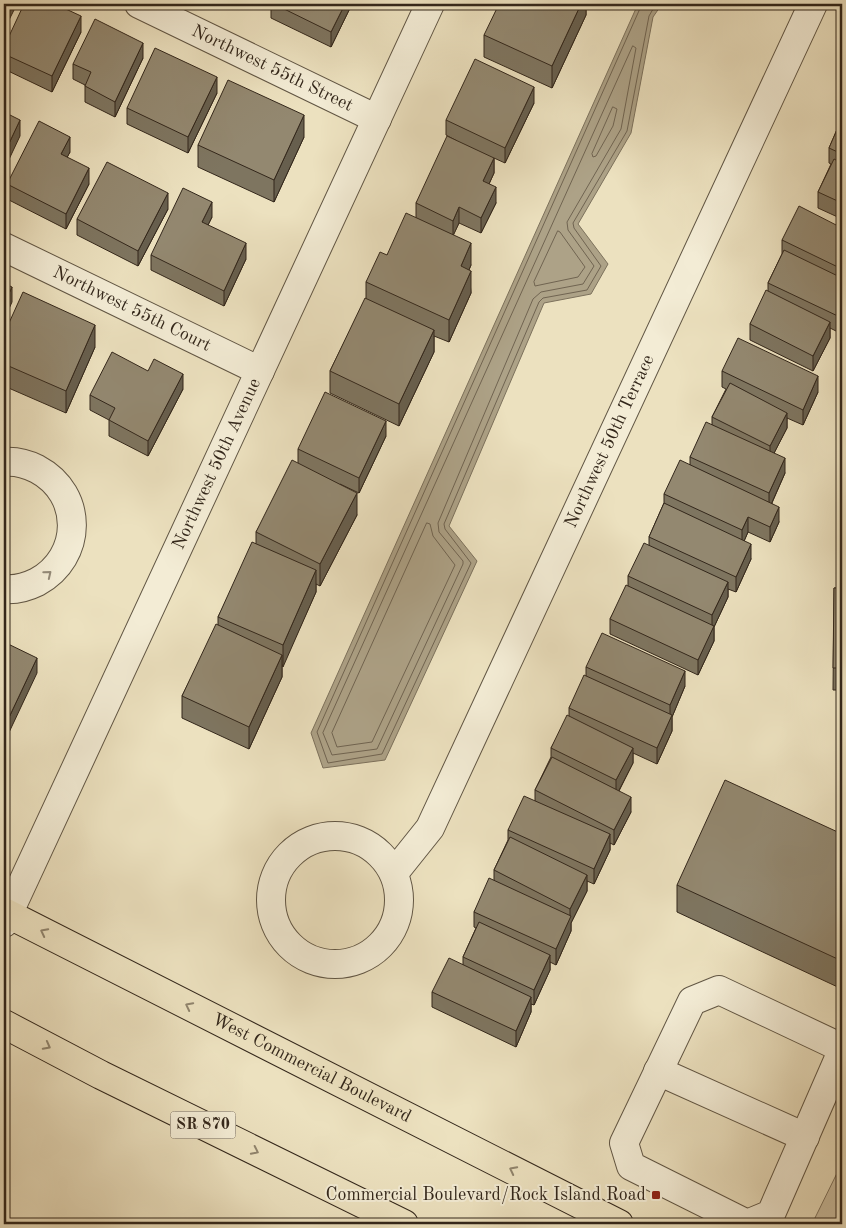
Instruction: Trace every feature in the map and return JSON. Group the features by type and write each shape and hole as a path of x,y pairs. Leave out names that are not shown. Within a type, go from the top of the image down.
{"highway":[{"name":"West Commercial Boulevard","path":"5,916 619,1224"},
{"name":"SR 870","path":"4,1024 101,1075 404,1224"}],"street":[{"name":"Northwest 55th Street","path":"139,4 377,119"},
{"name":"Northwest 50th Avenue","path":"5,916 430,4"},
{"name":"Northwest 50th Terrace","path":"394,873 430,828 813,4"},
{"name":"Northwest 55th Court","path":"4,247 260,371"},
{"path":"4,462 27,464 45,474 60,488 69,505 72,525 70,545 61,563 47,577 29,586 9,590 4,589"},
{"path":"341,836 363,841 381,855 394,873 400,893 399,913 392,932 380,948 363,960 343,965 316,962 303,957 287,944 276,927 270,906 272,883 282,863 298,847 319,837 341,836"},
{"path":"719,990 842,1050 771,1214 747,1224 631,1166 624,1143 692,1000 719,990"},
{"path":"658,1071 805,1138"}],"shaded area":[{"path":"842,1163 842,1224 812,1224"}],"water":[{"path":"638,4 662,4 653,17 631,133 578,224 608,264 591,294 544,303 449,526 477,561 385,760 323,768 311,733"}],"building":[{"path":"4,4 9,4 4,14"},
{"path":"24,4 55,4 81,16 52,76 4,54 4,47"},
{"path":"274,4 345,4 331,32"},
{"path":"499,4 581,4 552,66 484,35"},
{"path":"95,19 143,43 115,102 85,86 91,72 73,64"},
{"path":"155,48 217,77 188,137 127,108"},
{"path":"475,59 534,87 505,148 446,120"},
{"path":"228,80 304,115 274,180 198,145"},
{"path":"4,112 20,120 4,154"},
{"path":"842,118 842,154 829,148"},
{"path":"39,121 70,137 61,154 89,168 66,214 7,184"},
{"path":"447,136 494,158 483,181 496,187 481,218 459,207 453,221 416,203"},
{"path":"834,159 842,163 842,203 818,192"},
{"path":"107,162 168,193 138,251 77,219"},
{"path":"183,188 212,202 202,222 246,243 224,291 151,255"},
{"path":"799,206 842,228 842,269 782,240"},
{"path":"406,213 471,243 461,266 471,271 449,320 366,282 380,252 387,255"},
{"path":"784,250 842,278 842,318 768,283"},
{"path":"4,283 12,287 4,304"},
{"path":"766,290 830,322 813,356 750,324"},
{"path":"23,292 95,325 66,391 4,364 4,334"},
{"path":"365,298 434,330 399,404 330,371"},
{"path":"738,338 818,376 803,410 722,371"},
{"path":"112,352 148,371 154,359 183,374 148,441 109,420 115,408 90,395"},
{"path":"730,383 787,413 770,446 712,417"},
{"path":"325,392 386,421 359,478 298,449"},
{"path":"706,422 785,458 769,493 690,457"},
{"path":"292,460 357,493 320,564 256,532"},
{"path":"680,460 779,507 770,527 748,517 742,530 664,494"},
{"path":"664,503 751,544 736,577 649,537"},
{"path":"252,542 316,570 283,645 218,617"},
{"path":"644,543 728,582 712,615 628,576"},
{"path":"626,585 714,626 698,660 610,619"},
{"path":"834,588 842,588 842,668 833,668"},
{"path":"216,624 282,655 249,727 182,696"},
{"path":"602,633 685,671 670,705 586,667"},
{"path":"4,642 37,658 4,728"},
{"path":"584,675 672,715 657,748 569,708"},
{"path":"567,715 633,748 616,780 551,748"},
{"path":"552,757 631,797 614,830 535,790"},
{"path":"725,780 842,834 842,961 677,885"},
{"path":"524,796 610,834 594,869 508,830"},
{"path":"510,837 587,875 570,909 494,870"},
{"path":"489,878 571,916 556,949 474,912"},
{"path":"479,922 550,955 534,990 463,957"},
{"path":"449,958 531,997 516,1031 432,992"}],"place":[{"name":"Commercial Boulevard/Rock Island Road","path":"656,1195"}]}
